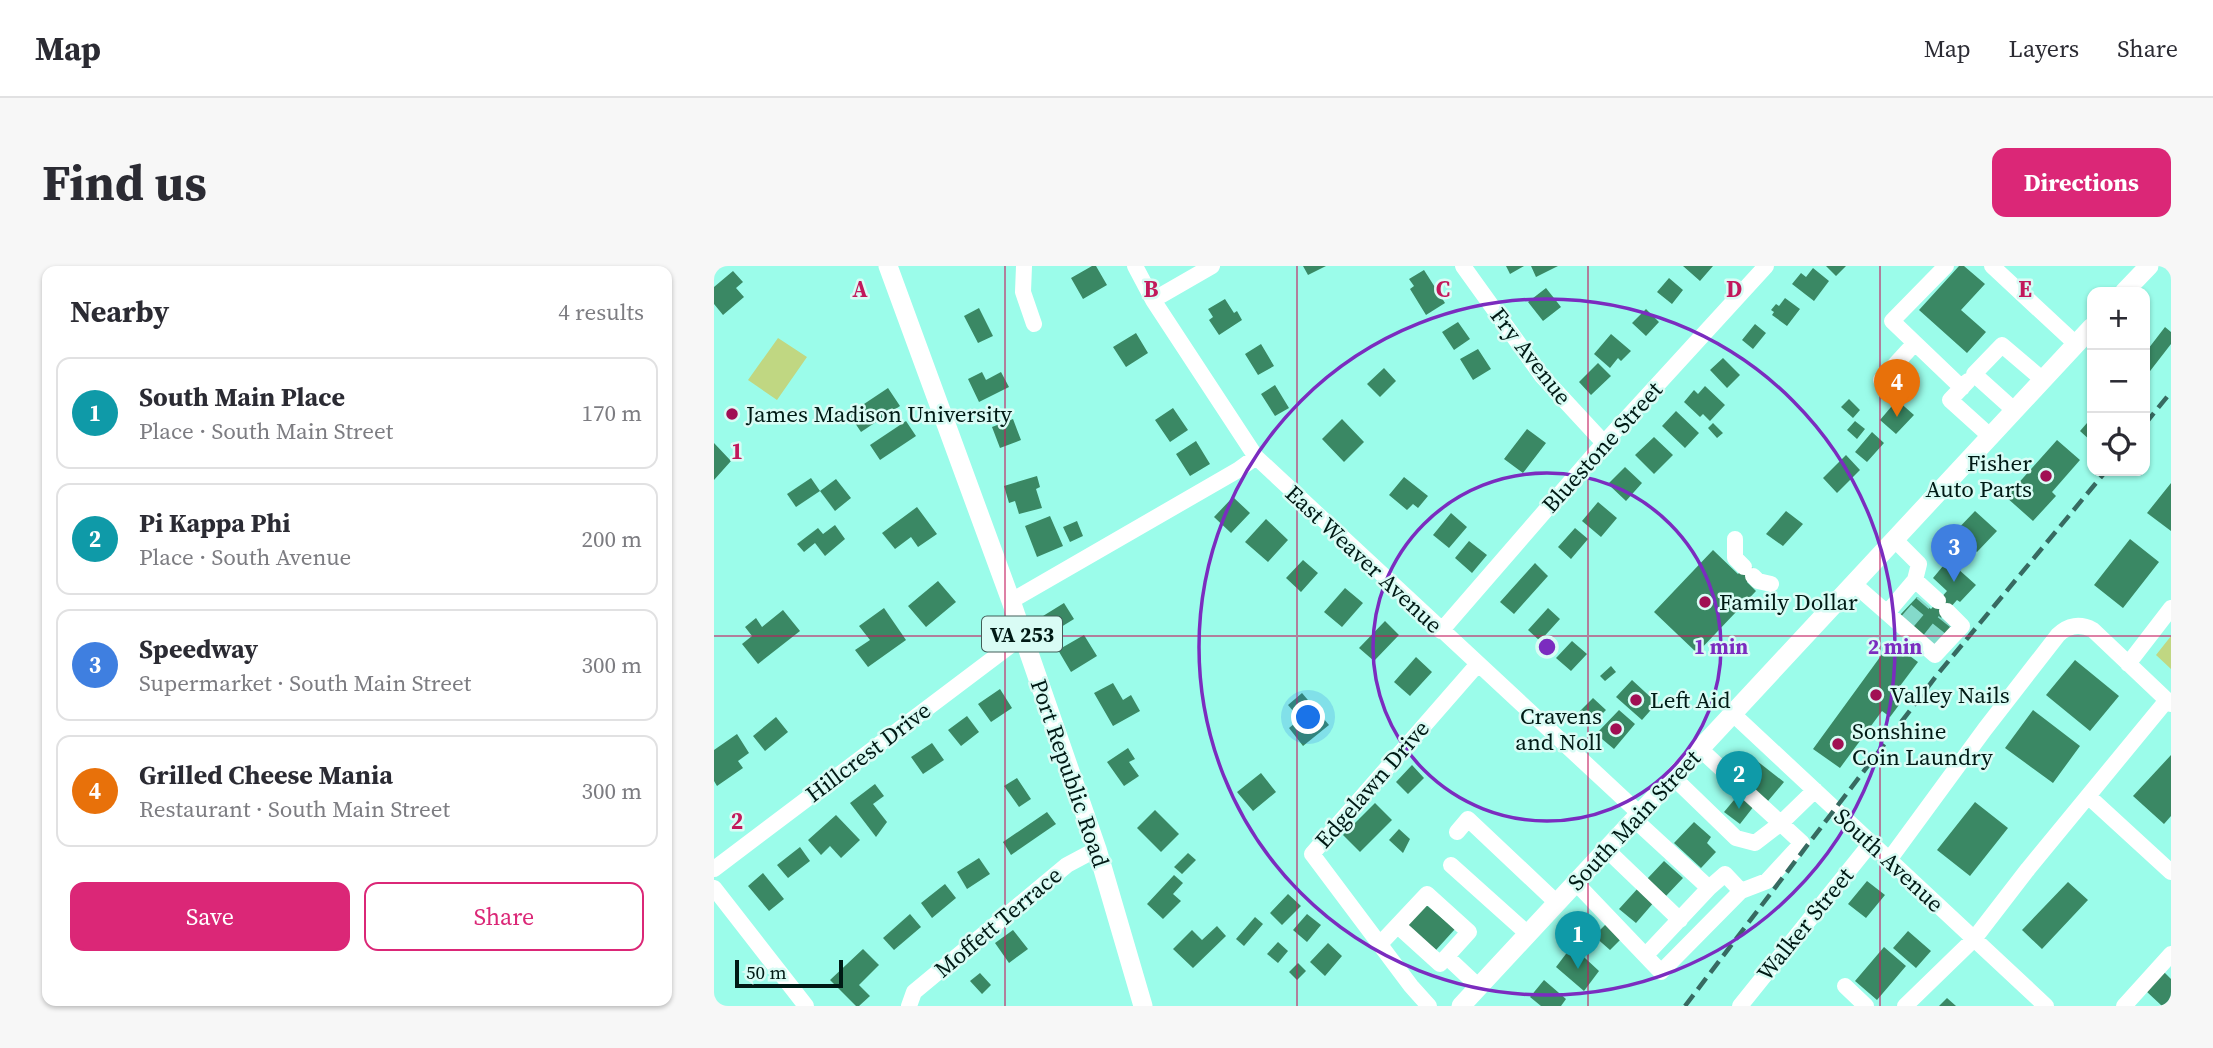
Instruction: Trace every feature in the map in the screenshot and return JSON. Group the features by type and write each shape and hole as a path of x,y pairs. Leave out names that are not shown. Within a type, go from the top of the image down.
{"main road":[{"name":"Port Republic Road","path":"888,266 1011,601 1097,849 1143,1006"},
{"path":"2129,287 2149,266"},
{"name":"South Main Street","path":"1461,1006 2087,333"}],"street":[{"path":"1024,266 1023,292 1034,324"},
{"name":"East Weaver Avenue","path":"1135,266 1153,300 1256,457 1709,888"},
{"path":"1153,300 1212,266"},
{"name":"Fry Avenue","path":"1463,266 1542,376 1604,443"},
{"name":"Bluestone Street","path":"1441,631 1604,443 1766,266"},
{"path":"1946,266 1892,321 1962,388"},
{"path":"1992,266 2077,344"},
{"path":"1881,380 1914,344"},
{"path":"1991,437 1950,400 2002,345 2043,380"},
{"path":"1975,374 2014,410"},
{"path":"1011,601 1256,457"},
{"path":"1735,539 1735,558 1758,581 1771,584"},
{"path":"1887,613 1915,580 1919,564 1895,540"},
{"path":"1854,584 1927,644 1935,655 1962,626 1939,608 1915,580"},
{"path":"2128,664 2171,608"},
{"path":"1889,860 1985,729 2060,633 2075,626 2090,628 2169,702 2088,796 1974,939 1905,1006"},
{"name":"Hillcrest Drive","path":"714,869 1023,636"},
{"name":"Edgelawn Drive","path":"1429,1006 1311,853 1477,665"},
{"name":"South Avenue","path":"1733,714 2046,1006"},
{"path":"1576,883 1661,972 1741,891 1767,881 1802,843 1700,750"},
{"path":"1674,778 1736,838 1755,843 1781,823 1815,790"},
{"path":"2088,796 2171,872"},
{"path":"1457,832 1468,819 1557,903"},
{"name":"Walker Street","path":"1740,1006 1871,843"},
{"name":"Moffett Terrace","path":"908,1006 914,992 1046,882 1067,865 1097,849"},
{"path":"1607,850 1680,920"},
{"path":"1451,865 1528,934"},
{"path":"1646,955 1725,874 1741,891"},
{"path":"714,888 806,1006"},
{"path":"1380,944 1427,894 1469,932 1440,964 1398,926"},
{"path":"2124,1006 2171,954"},
{"path":"1447,957 1479,987"},
{"path":"1845,986 1867,1006"}],"green space":[{"path":"778,338 807,357 777,400 748,380"},
{"path":"2171,636 2171,669 2156,655"}],"building":[{"path":"1096,266 1107,285 1083,299 1071,278"},
{"path":"1303,266 1326,266 1308,275"},
{"path":"1506,266 1524,266 1510,274"},
{"path":"1531,266 1558,266 1536,277"},
{"path":"1683,266 1713,266 1700,281"},
{"path":"1826,266 1846,266 1836,276"},
{"path":"1959,266 1964,266 1985,284 1961,310 1986,332 1967,353 1919,310"},
{"path":"1813,268 1829,281 1814,301 1792,284 1801,273 1806,277"},
{"path":"1424,270 1445,303 1426,315 1410,289 1414,286 1409,279"},
{"path":"733,271 743,282 736,288 744,297 723,315 714,304 714,287"},
{"path":"1669,278 1683,290 1672,304 1657,292"},
{"path":"1546,288 1561,307 1543,321 1528,302"},
{"path":"1785,298 1800,309 1787,326 1772,315 1774,312 1771,310 1776,304 1779,306"},
{"path":"1225,299 1242,320 1219,335 1209,320 1213,317 1208,309"},
{"path":"979,308 993,336 978,343 964,316"},
{"path":"1646,309 1659,322 1646,336 1632,323"},
{"path":"1458,322 1470,339 1454,350 1442,332"},
{"path":"1755,324 1766,333 1753,349 1742,340"},
{"path":"2165,327 2171,332 2171,344 2150,371 2150,346"},
{"path":"1136,333 1148,353 1126,367 1113,347"},
{"path":"1611,334 1631,351 1621,361 1618,358 1610,368 1594,354"},
{"path":"1261,344 1274,366 1258,375 1245,354"},
{"path":"1478,349 1491,369 1473,380 1460,359"},
{"path":"1723,358 1740,375 1727,388 1710,370"},
{"path":"1598,363 1611,376 1591,395 1579,382"},
{"path":"1384,368 1396,381 1380,397 1367,384"},
{"path":"982,372 986,380 1001,372 1009,387 979,402 968,379"},
{"path":"1275,385 1289,408 1275,416 1261,394"},
{"path":"1705,386 1725,405 1710,421 1703,414 1700,417 1684,402 1694,390 1698,394"},
{"path":"888,388 900,406 861,432 849,414"},
{"path":"1849,399 1860,410 1853,418 1841,407"},
{"path":"1897,400 1914,415 1896,434 1880,420"},
{"path":"1173,408 1188,430 1170,442 1155,420"},
{"path":"1676,411 1699,433 1685,448 1662,426"},
{"path":"1013,419 1021,440 1000,448 992,427"},
{"path":"1342,419 1364,442 1344,462 1322,439"},
{"path":"906,421 916,436 880,460 870,445"},
{"path":"1855,421 1865,429 1857,439 1847,430"},
{"path":"1713,423 1723,433 1717,438 1708,428"},
{"path":"2087,423 2087,437 2080,431"},
{"path":"1527,429 1546,443 1523,473 1504,459"},
{"path":"1872,432 1884,443 1867,462 1855,452"},
{"path":"1654,437 1673,455 1654,474 1635,455"},
{"name":"Fisher Auto Parts","path":"2057,440 2080,460 2052,492 2056,496 2033,521 2006,497"},
{"path":"1196,441 1210,464 1190,476 1176,454"},
{"path":"714,443 731,461 714,480"},
{"path":"1846,455 1860,470 1837,493 1823,478"},
{"path":"1625,467 1642,483 1626,501 1608,484"},
{"path":"1037,476 1040,487 1036,489 1042,508 1019,514 1015,501 1009,503 1004,486"},
{"path":"1404,477 1428,496 1418,508 1413,504 1407,510 1389,495"},
{"path":"811,478 820,491 796,507 787,494"},
{"path":"836,479 851,498 835,511 820,491"},
{"path":"2171,483 2171,531 2147,513"},
{"path":"1233,497 1250,513 1231,533 1214,517"},
{"path":"1598,502 1617,518 1601,537 1582,521"},
{"path":"917,507 937,534 918,547 911,537 895,549 882,533"},
{"path":"1786,511 1803,524 1783,546 1766,534"},
{"path":"1975,511 1997,531 1977,552 1952,535"},
{"path":"1451,513 1467,527 1449,548 1433,535"},
{"path":"1050,516 1063,546 1037,557 1025,526"},
{"path":"1266,519 1288,540 1268,562 1245,542"},
{"path":"1077,521 1083,536 1070,542 1063,527"},
{"path":"835,525 845,539 825,556 815,543 804,552 797,544 818,528 823,534"},
{"path":"1575,528 1588,539 1571,559 1558,547"},
{"path":"2130,539 2159,562 2123,608 2094,585"},
{"path":"1469,541 1487,555 1472,573 1455,558"},
{"name":"Family Dollar","path":"1713,550 1738,574 1748,564 1757,572 1747,582 1756,591 1697,653 1654,612"},
{"path":"1303,560 1318,573 1301,592 1286,578"},
{"path":"1948,560 1976,585 1960,602 1957,600 1941,618 1953,629 1936,648 1900,615 1917,597 1931,609 1947,591 1933,578"},
{"path":"1535,563 1548,576 1514,614 1500,602"},
{"path":"938,581 956,602 926,627 908,606"},
{"path":"1345,588 1363,603 1342,627 1324,612"},
{"path":"1064,603 1074,619 1053,632 1043,616"},
{"path":"884,608 906,640 868,667 855,650 870,640 859,626"},
{"path":"1548,608 1560,619 1540,641 1528,630"},
{"path":"783,610 800,631 758,664 742,644 752,636 745,627 756,618 762,627"},
{"path":"1385,621 1399,635 1374,661 1359,648"},
{"path":"1084,635 1097,656 1071,672 1058,650"},
{"path":"1572,641 1587,654 1571,671 1556,658"},
{"path":"1891,642 1918,662 1891,698 1899,705 1890,717 1882,711 1840,768 1813,749"},
{"path":"1416,657 1432,672 1410,696 1394,682"},
{"path":"2075,660 2119,696 2090,731 2046,695"},
{"path":"1611,666 1616,672 1605,681 1600,676"},
{"name":"Left Aid","path":"1632,680 1657,703 1642,720 1616,697"},
{"path":"1113,683 1123,700 1131,695 1140,711 1113,726 1094,693"},
{"path":"1000,689 1012,708 991,722 978,704"},
{"path":"1302,693 1329,725 1303,746 1289,728 1300,719 1288,705"},
{"path":"1593,698 1606,710 1591,725 1578,713"},
{"name":"Cravens and Noll","path":"1619,710 1635,724 1614,749 1596,734"},
{"path":"2033,710 2080,746 2053,783 2005,748"},
{"path":"967,716 979,732 961,746 948,730"},
{"path":"776,717 788,732 765,751 753,736"},
{"path":"737,734 749,753 738,761 743,768 717,786 714,781 714,750"},
{"path":"932,743 944,760 923,774 911,757"},
{"path":"1128,748 1135,759 1129,762 1139,776 1124,786 1107,762"},
{"path":"2171,755 2171,816 2164,824 2133,796"},
{"path":"1757,761 1784,782 1768,801 1742,780"},
{"path":"1412,765 1424,778 1408,794 1396,782"},
{"path":"1261,773 1276,792 1253,811 1237,792"},
{"path":"1017,778 1031,799 1019,807 1004,786"},
{"path":"875,784 884,796 873,804 887,822 876,837 850,803"},
{"path":"1739,794 1754,806 1740,824 1724,812"},
{"path":"1975,802 2008,828 1970,876 1937,850"},
{"path":"1375,803 1392,820 1360,852 1343,835"},
{"path":"1155,810 1179,834 1161,852 1137,828"},
{"path":"1047,812 1056,824 1011,855 1003,842"},
{"path":"836,815 860,840 841,858 830,846 821,855 808,840"},
{"path":"1694,822 1711,837 1707,843 1716,852 1701,868 1674,843"},
{"path":"1399,829 1410,839 1403,853 1389,840"},
{"path":"800,847 810,861 788,878 777,865"},
{"path":"1188,853 1196,860 1182,874 1174,867"},
{"path":"979,858 990,874 967,889 957,872"},
{"path":"1664,861 1683,878 1666,896 1647,879"},
{"path":"763,873 784,899 769,911 748,886"},
{"path":"1174,875 1183,883 1173,894 1181,901 1163,919 1147,904"},
{"path":"1867,881 1885,895 1866,918 1848,904"},
{"path":"2068,882 2088,900 2042,949 2022,930"},
{"path":"945,884 956,898 932,918 921,903"},
{"path":"1639,887 1655,901 1636,923 1619,909"},
{"path":"1288,894 1301,906 1282,925 1270,913"},
{"path":"1424,903 1455,929 1436,950 1406,925"},
{"path":"910,914 921,927 894,950 883,938"},
{"path":"1307,914 1321,925 1307,942 1293,930"},
{"path":"1255,917 1263,924 1244,946 1236,939"},
{"path":"1608,922 1624,936 1610,950 1594,936"},
{"path":"1217,926 1226,936 1193,968 1173,949 1192,930 1202,940"},
{"path":"1013,930 1028,949 1009,963 995,943"},
{"path":"1908,931 1931,951 1916,968 1893,948"},
{"path":"1278,942 1288,951 1278,963 1267,954"},
{"path":"1328,943 1342,956 1325,976 1310,962"},
{"path":"1572,946 1599,971 1584,991 1556,967"},
{"path":"1884,947 1906,966 1877,1000 1855,981"},
{"path":"863,949 879,965 859,985 870,996 856,1006 830,980"},
{"path":"1298,963 1306,971 1297,980 1289,972"},
{"path":"2164,972 2171,979 2171,1006 2162,1006 2146,991"},
{"path":"980,973 991,985 982,994 970,981"},
{"path":"1544,980 1566,999 1561,1006 1541,1006 1530,997"},
{"path":"1947,998 1956,1006 1939,1006"}],"tunnel":[{"path":"1907,622 1924,602"},
{"path":"1929,641 1945,621"}],"railway":[{"path":"2150,418 2171,392"},
{"path":"1685,1006 1937,675 2102,476"}],"place":[{"name":"James Madison University","path":"732,414"},
{"name":"Grilled Cheese Mania","path":"1897,417"},
{"name":"Fisher Auto Parts","path":"2046,476"},
{"name":"Speedway","path":"1954,582"},
{"name":"Family Dollar","path":"1705,602"},
{"name":"Valley Nails","path":"1876,695"},
{"name":"Left Aid","path":"1636,700"},
{"name":"Cravens and Noll","path":"1616,729"},
{"name":"Sonshine Coin Laundry","path":"1838,744"},
{"name":"Pi Kappa Phi","path":"1739,809"},
{"name":"South Main Place","path":"1578,969"}]}
